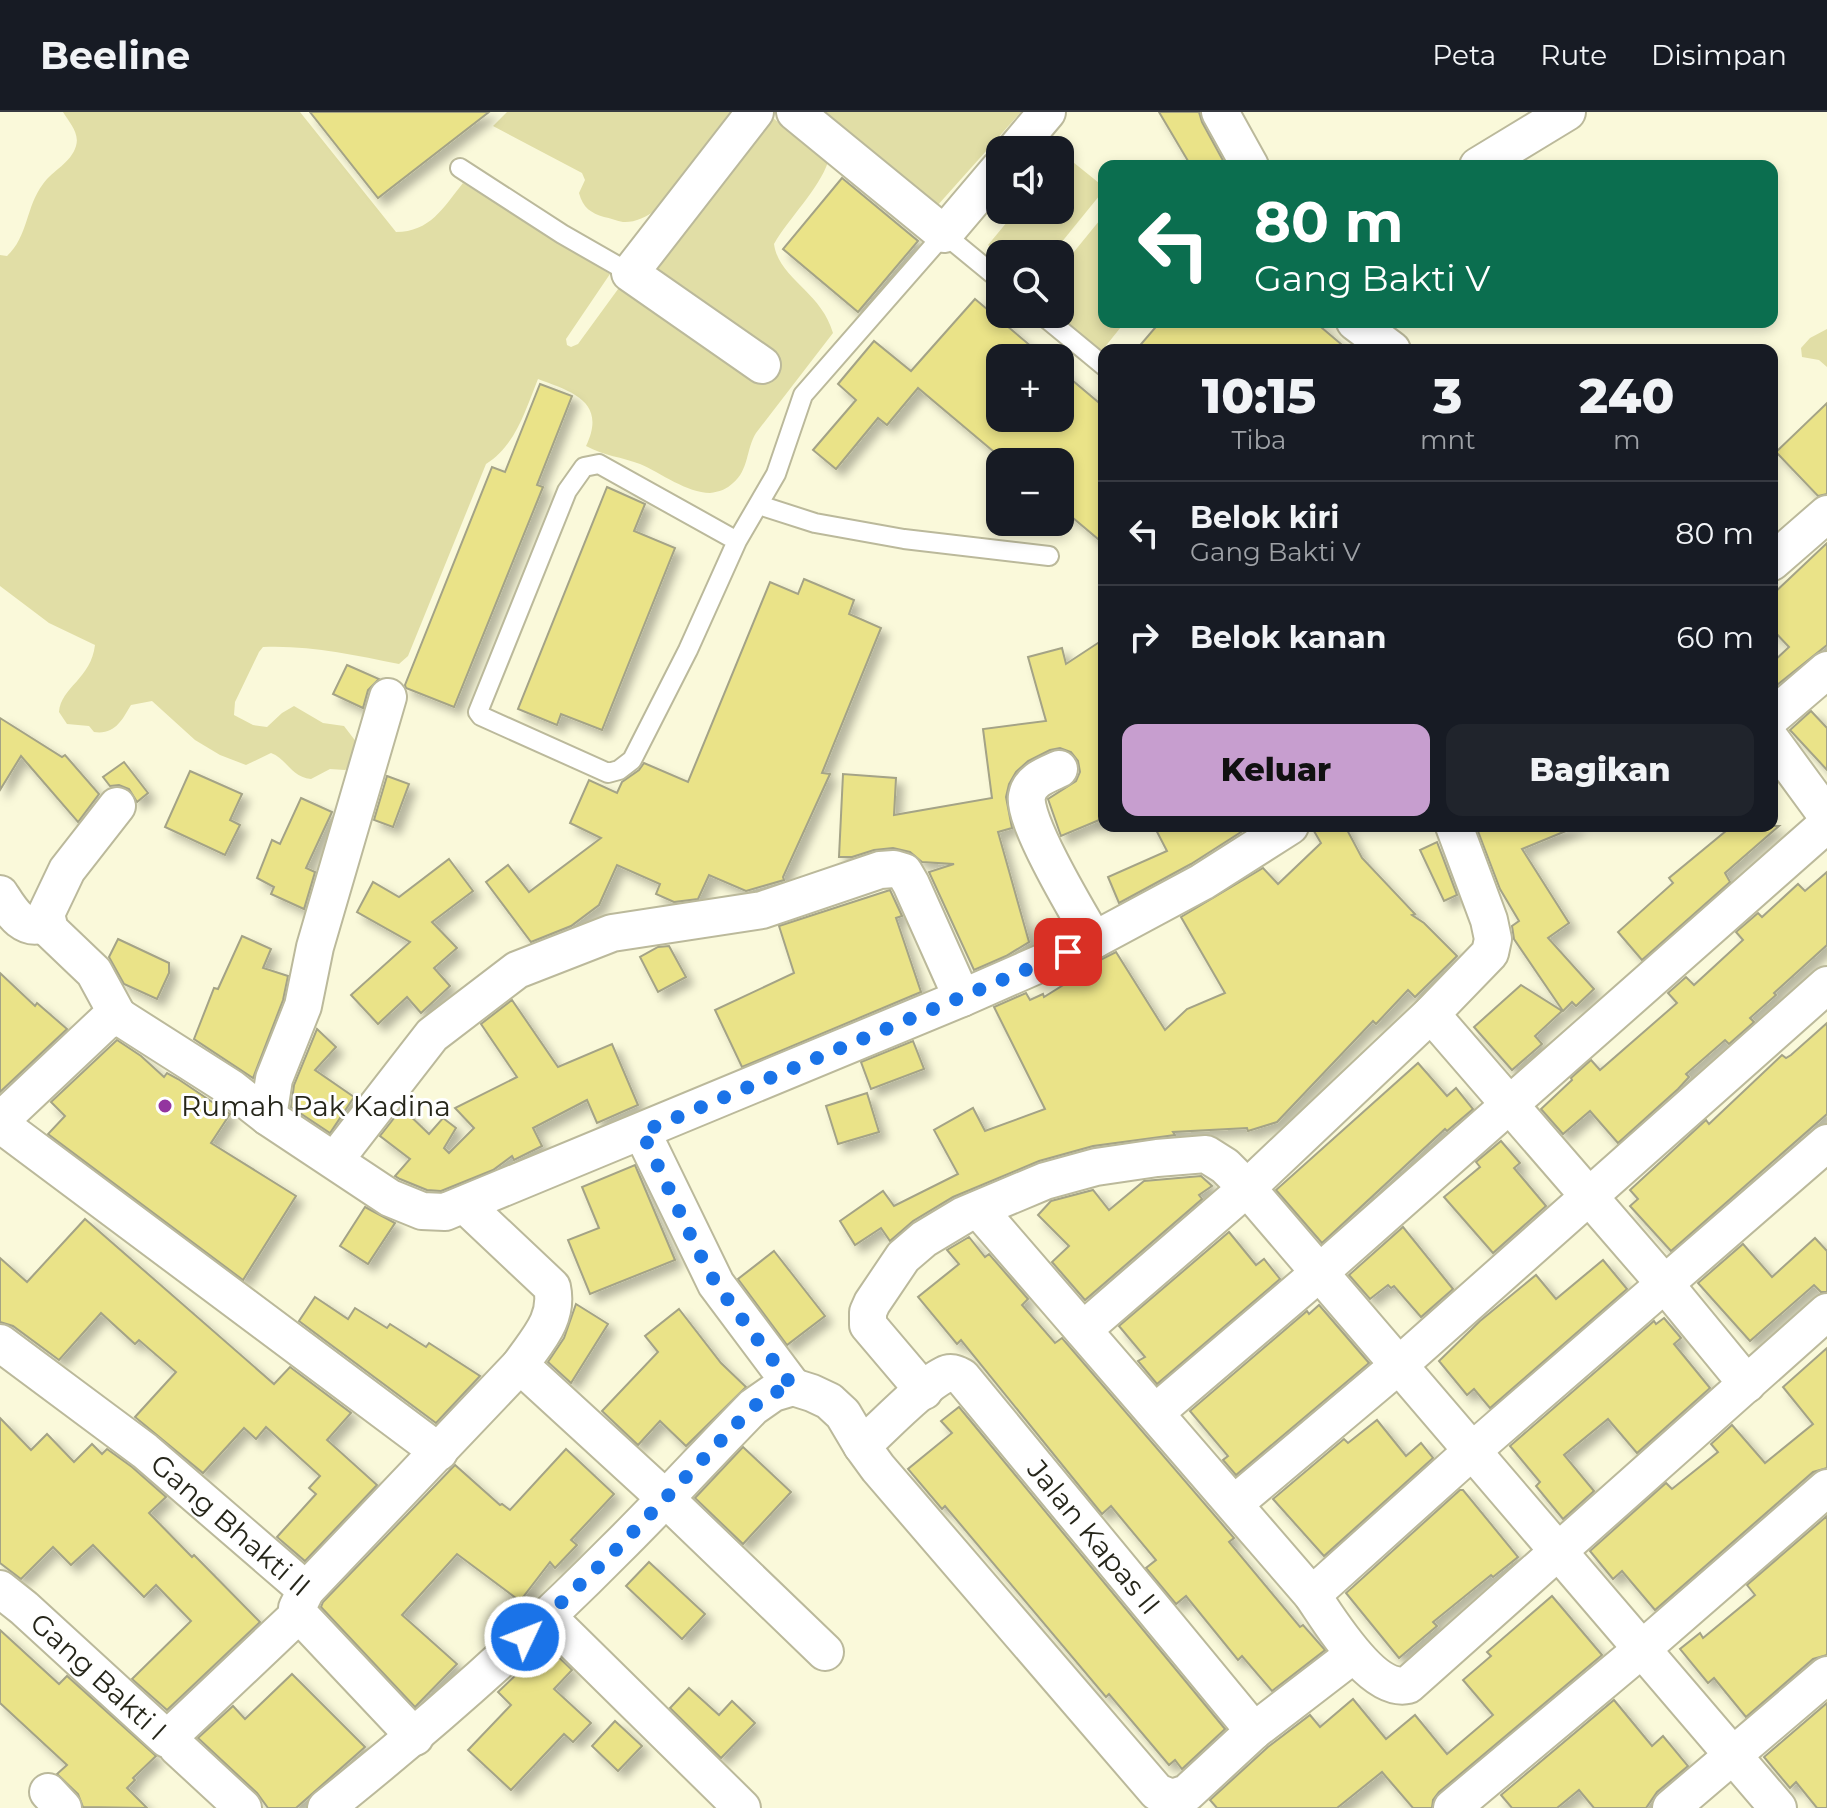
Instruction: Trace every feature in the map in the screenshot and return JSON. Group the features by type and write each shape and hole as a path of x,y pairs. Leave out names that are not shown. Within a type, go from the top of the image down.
{"street":[{"path":"755,112 630,273 762,365"},
{"path":"795,112 944,234 986,184"},
{"path":"1027,136 1047,112"},
{"path":"1220,112 1247,160"},
{"path":"1488,160 1567,112"},
{"path":"1363,328 1384,344"},
{"path":"1778,557 1827,514"},
{"path":"1778,712 1827,670"},
{"path":"268,1117 274,1079 303,1006 315,947 388,697"},
{"path":"1778,749 1827,816"},
{"path":"1059,769 1035,780 1027,795 1028,810 1032,825 1094,940"},
{"path":"117,806 67,870 46,914 46,923 94,972 118,1016 218,1080 390,1198 422,1211 445,1212 962,998 1094,940 1202,882 1281,832"},
{"path":"1155,1413 1319,1273 1827,824"},
{"path":"1083,1330 1247,1188 1431,1014 1490,953 1493,939 1456,832"},
{"path":"335,1160 432,1035 517,970 612,933 762,910 880,870 894,869 904,872 911,884 962,998"},
{"path":"0,894 18,919 27,925 37,927 46,923"},
{"path":"1234,1504 1399,1365 1827,985"},
{"path":"1431,1014 1664,1283 1747,1384"},
{"path":"118,1016 105,1022 0,1122 439,1452"},
{"path":"642,1132 716,1284 793,1387 829,1401 843,1414 878,1468 1157,1792 1172,1798 1187,1793 1254,1731 1353,1655"},
{"path":"1312,1595 1472,1451 1827,1143"},
{"path":"924,1391 868,1325 868,1312 903,1257 924,1239 964,1215 1045,1181 1096,1167 1206,1154 1225,1166 1247,1188 1778,1808"},
{"path":"302,1602 520,1365 552,1318 555,1300 552,1287 465,1205"},
{"path":"979,1210 1312,1595 1353,1655 1391,1685 1408,1685 1827,1312"},
{"name":"Gang Bhakti II","path":"0,1343 145,1451 302,1602 415,1737"},
{"path":"520,1365 665,1498 825,1652"},
{"name":"Jalan Kapas II","path":"862,1446 943,1375 952,1373 962,1377 1254,1731"},
{"path":"326,1808 415,1737 547,1616 753,1407 773,1393 793,1387"},
{"path":"1452,1808 1827,1488"},
{"name":"Gang Bakti I","path":"0,1589 167,1739 302,1602"},
{"path":"547,1616 742,1808"},
{"path":"1671,1808 1827,1675"},
{"path":"177,1747 243,1808"}],"lane":[{"path":"460,168 562,234 630,273"},
{"path":"737,541 599,464 584,467 567,491 478,712 608,773 619,770 632,760 688,650 737,541 776,474 803,395 944,234 986,268"},
{"path":"1058,328 1098,361"},
{"path":"759,505 815,523 904,539 1049,556"}],"shaded area":[{"path":"63,112 300,112 396,232 427,223 463,183 610,274 566,339 571,347 578,344 621,285 645,272 760,119 773,118 828,162 818,183 774,244 784,267 819,306 833,333 756,433 738,478 723,490 713,493 692,490 640,464 586,446 592,419 589,409 574,394 538,379 512,437 486,464 408,656 399,664 297,648 263,647 259,652 235,702 234,715 253,725 267,727 294,706 323,723 344,726 357,743 351,767 345,770 330,769 311,779 299,775 271,753 246,765 220,755 195,740 152,701 131,705 113,729 94,732 89,726 67,724 59,712 65,696 88,666 95,645 49,623 0,586 0,255 7,256 14,248 37,193 74,152 76,137"},
{"path":"507,112 734,112 701,161 671,197 639,219 623,222 591,212 585,206 579,193 585,180 582,173 493,126"},
{"path":"815,112 1021,112 1000,136 986,136 986,151 937,206"},
{"path":"1074,163 1098,182 1098,197 1063,240 992,240 1005,224 1074,224"},
{"path":"1098,222 1098,328 1120,328 1107,344 1098,344 1098,351 1070,328 1074,328 1074,252"},
{"path":"1827,329 1827,367 1819,360 1802,357 1801,348 1810,338"}],"building":[{"path":"310,112 489,112 378,198"},
{"path":"1159,112 1199,112 1223,160 1187,160"},
{"path":"842,178 918,241 858,312 783,249"},
{"path":"975,299 986,308 986,328 1009,328 1028,344 986,344 986,432 1074,432 1074,382 1098,402 1098,539 1074,519 1074,448 989,448 918,388 887,425 878,418 836,469 813,450 856,400 838,384 874,341 911,371"},
{"path":"1155,328 1322,328 1341,344 1141,344"},
{"path":"540,384 572,396 537,485 543,487 454,707 405,685 492,467 505,472"},
{"path":"1827,403 1827,494 1818,496 1778,454 1778,450"},
{"path":"607,487 645,504 634,531 675,548 602,730 561,714 557,725 518,709"},
{"path":"1827,543 1827,645 1778,684 1778,657 1789,647 1778,635 1778,589"},
{"path":"804,579 854,600 849,614 881,628 822,773 830,774 784,880 746,891 709,875 698,899 674,902 656,894 660,884 617,865 599,905 571,926 531,942 486,882 508,865 529,892 601,838 570,823 589,780 617,793 622,782 644,763 688,782 770,582 798,594"},
{"path":"1098,643 1098,821 1061,836 1048,799 1076,781 1080,772 1078,761 1071,752 1060,748 1050,750 1028,761 1016,772 1006,797 1012,828 998,832 1029,942 974,970 929,872 954,864 922,862 910,852 893,848 839,857 843,774 896,778 894,815 992,798 983,729 1046,721 1028,657 1062,648 1066,664"},
{"path":"347,665 379,679 368,690 363,708 333,694"},
{"path":"1811,711 1827,728 1827,770 1790,730"},
{"path":"0,718 62,757 65,755 99,794 78,822 21,756 0,790"},
{"path":"124,762 148,793 137,802 129,789 110,786 103,777"},
{"path":"190,771 242,794 230,820 240,825 225,855 165,827"},
{"path":"387,776 409,784 393,827 374,820"},
{"path":"301,798 332,812 306,868 315,872 304,909 271,894 274,887 257,878 272,840 280,844"},
{"path":"1157,832 1241,832 1191,864 1119,903 1108,877 1167,851"},
{"path":"1315,832 1348,832 1362,858 1415,914 1412,915 1457,956 1415,997 1408,990 1376,1024 1373,1021 1277,1122 1248,1131 1247,1128 1173,1132 1175,1135 1093,1146 1039,1161 953,1197 913,1221 890,1241 881,1228 855,1245 840,1221 883,1191 894,1206 958,1174 934,1130 973,1108 985,1131 1045,1109 994,1007 1026,993 1030,1000 1043,994 1044,997 1092,967 1090,965 1116,952 1165,1030 1187,1009 1225,993 1181,917 1263,868 1278,884 1321,843"},
{"path":"1478,832 1563,832 1522,849 1569,923 1548,938 1594,989 1576,1006 1572,1002 1563,1011 1514,939 1512,926 1519,921 1500,889"},
{"path":"1725,832 1772,832 1725,873 1730,882 1642,960 1618,932 1673,883 1669,878"},
{"path":"1437,842 1457,895 1444,901 1420,850"},
{"path":"449,859 473,891 432,922 457,948 434,968 450,986 421,1013 407,997 378,1024 351,995 410,942 357,912 373,882 399,897"},
{"path":"1827,872 1827,945 1750,1018 1754,1022 1729,1044 1725,1040 1686,1074 1689,1077 1678,1089 1618,1143 1590,1111 1563,1134 1541,1109 1571,1078 1591,1060 1600,1070 1677,1003 1668,993 1686,977 1694,985 1743,940 1736,932 1758,913 1762,917 1798,884 1805,891"},
{"path":"890,890 902,916 896,918 921,992 742,1067 715,1010 794,973 779,926"},
{"path":"242,936 271,949 263,968 288,976 283,1000 253,1078 194,1039 214,988 218,989"},
{"path":"118,939 169,963 169,973 157,999 124,984 109,957"},
{"path":"669,946 686,977 658,992 640,957 658,947"},
{"path":"0,973 35,1006 37,1003 67,1029 0,1092"},
{"path":"1521,985 1562,1011 1535,1036 1542,1044 1512,1070 1474,1027"},
{"path":"512,1000 558,1067 612,1044 638,1105 597,1123 587,1100 533,1128 542,1146 514,1160 512,1156 493,1170 441,1191 427,1190 395,1176 410,1159 380,1136 402,1108 429,1134 443,1118 456,1128 444,1148 449,1153 474,1128 455,1108 517,1077 481,1024"},
{"path":"1827,1023 1827,1114 1671,1251 1630,1206 1638,1199 1630,1190 1706,1120 1709,1124 1782,1055 1786,1058 1791,1055"},
{"path":"317,1029 336,1047 315,1070 354,1097 330,1133 291,1107 294,1085"},
{"path":"117,1040 164,1077 167,1073 178,1079 230,1114 211,1143 296,1196 243,1280 48,1134 65,1116 51,1102"},
{"path":"913,1041 924,1069 871,1089 861,1062"},
{"path":"1418,1063 1447,1096 1456,1088 1473,1109 1447,1131 1445,1129 1322,1243 1276,1190"},
{"path":"867,1093 879,1132 838,1144 826,1106"},
{"path":"1501,1141 1520,1163 1514,1168 1546,1206 1493,1253 1444,1197 1480,1167 1476,1162"},
{"path":"635,1165 675,1260 590,1294 568,1240 599,1228 582,1187"},
{"path":"1201,1176 1212,1186 1199,1195 1202,1199 1085,1300 1052,1262 1069,1246 1038,1215 1051,1201 1093,1190 1109,1210 1144,1181"},
{"path":"365,1207 395,1223 368,1264 340,1246"},
{"path":"85,1219 274,1384 290,1367 351,1413 327,1440 377,1485 305,1561 277,1537 316,1494 309,1488 320,1476 266,1427 256,1439 244,1428 203,1473 135,1417 176,1372 139,1340 135,1344 101,1313 59,1360 13,1326 0,1322 0,1258 27,1282"},
{"path":"1403,1227 1453,1289 1421,1317 1394,1286 1391,1288 1388,1285 1370,1299 1349,1275"},
{"path":"1229,1232 1256,1265 1264,1259 1280,1279 1157,1384 1138,1361 1145,1357 1119,1326"},
{"path":"969,1237 985,1257 989,1254 1028,1299 1022,1305 1055,1343 1062,1338 1234,1538 1229,1542 1300,1627 1303,1625 1325,1650 1272,1691 1242,1656 1238,1660 1186,1596 1176,1604 1146,1568 1156,1560 1111,1506 1102,1514 961,1340 957,1344 918,1297 959,1264 947,1250"},
{"path":"1815,1238 1827,1251 1827,1292 1821,1292 1814,1285 1750,1341 1698,1283 1743,1244 1772,1277"},
{"path":"774,1251 825,1316 787,1345 738,1279"},
{"path":"1603,1260 1627,1289 1490,1408 1474,1389 1467,1395 1439,1361 1480,1321 1536,1275 1556,1299"},
{"path":"315,1297 348,1319 355,1308 387,1328 390,1324 426,1347 429,1343 480,1376 436,1423 299,1321"},
{"path":"576,1304 608,1324 571,1383 548,1362 564,1338"},
{"path":"1319,1305 1369,1363 1236,1475 1223,1460 1228,1456 1190,1411 1307,1311 1309,1314"},
{"path":"679,1309 721,1363 746,1387 686,1446 660,1421 638,1445 602,1411 658,1352 645,1336"},
{"path":"1664,1318 1681,1338 1674,1344 1710,1388 1637,1453 1608,1419 1564,1455 1594,1491 1563,1519 1536,1486 1540,1482 1510,1446 1654,1321 1656,1324"},
{"path":"1827,1348 1827,1468 1813,1472 1655,1610 1622,1571 1613,1579 1590,1551 1666,1483 1672,1489 1718,1452 1711,1444 1732,1425 1765,1463 1813,1424 1783,1387"},
{"path":"959,1407 1225,1729 1182,1769 1175,1760 1169,1765 1109,1694 1106,1697 945,1506 942,1509 908,1469 952,1433 941,1421"},
{"path":"0,1418 31,1450 47,1434 74,1462 92,1444 102,1454 107,1449 132,1467 166,1497 149,1513 260,1622 167,1710 132,1679 191,1621 156,1585 144,1597 93,1545 71,1565 53,1547 21,1579 0,1563"},
{"path":"1377,1420 1406,1456 1421,1443 1433,1458 1324,1556 1273,1499 1344,1439 1348,1443"},
{"path":"743,1447 791,1492 743,1544 695,1498"},
{"path":"566,1449 614,1494 571,1540 577,1545 555,1568 550,1562 520,1601 457,1554 402,1615 457,1664 415,1707 321,1607 323,1602 455,1465 500,1505 510,1510"},
{"path":"1460,1490 1518,1557 1433,1622 1437,1626 1399,1658 1346,1593"},
{"path":"1827,1516 1827,1655 1813,1659 1746,1717 1714,1678 1708,1683 1680,1649 1700,1633 1703,1638 1755,1595 1747,1585"},
{"path":"649,1562 705,1614 682,1639 626,1586"},
{"path":"1552,1596 1602,1655 1439,1792 1432,1808 1413,1808 1382,1772 1337,1808 1217,1808 1210,1800 1268,1747 1310,1715 1320,1727 1353,1699 1386,1739 1415,1715 1447,1754 1493,1715 1463,1680 1491,1656 1487,1652"},
{"path":"0,1630 59,1684 67,1676 156,1756 127,1788 147,1808 83,1807 78,1794 57,1774 67,1765 0,1703"},
{"path":"544,1648 549,1648 572,1670 554,1689 591,1723 573,1742 564,1734 511,1790 468,1750 511,1705 498,1692"},
{"path":"292,1674 365,1747 296,1808 268,1808 257,1793 198,1738 233,1706 245,1719"},
{"path":"689,1688 719,1715 732,1701 755,1723 721,1758 670,1708"},
{"path":"1614,1700 1652,1746 1663,1736 1688,1766 1657,1792 1646,1808 1594,1808 1579,1790 1557,1808 1512,1808 1501,1795"},
{"path":"1827,1703 1827,1808 1817,1808 1796,1782 1790,1788 1764,1757"},
{"path":"615,1721 642,1746 618,1771 592,1746"}],"place":[{"name":"Rumah Pak Kadina","path":"165,1106"}],"route":[{"path":"525,1637 613,1553 753,1407 773,1393 793,1387 716,1284 642,1132 1068,952"}]}
